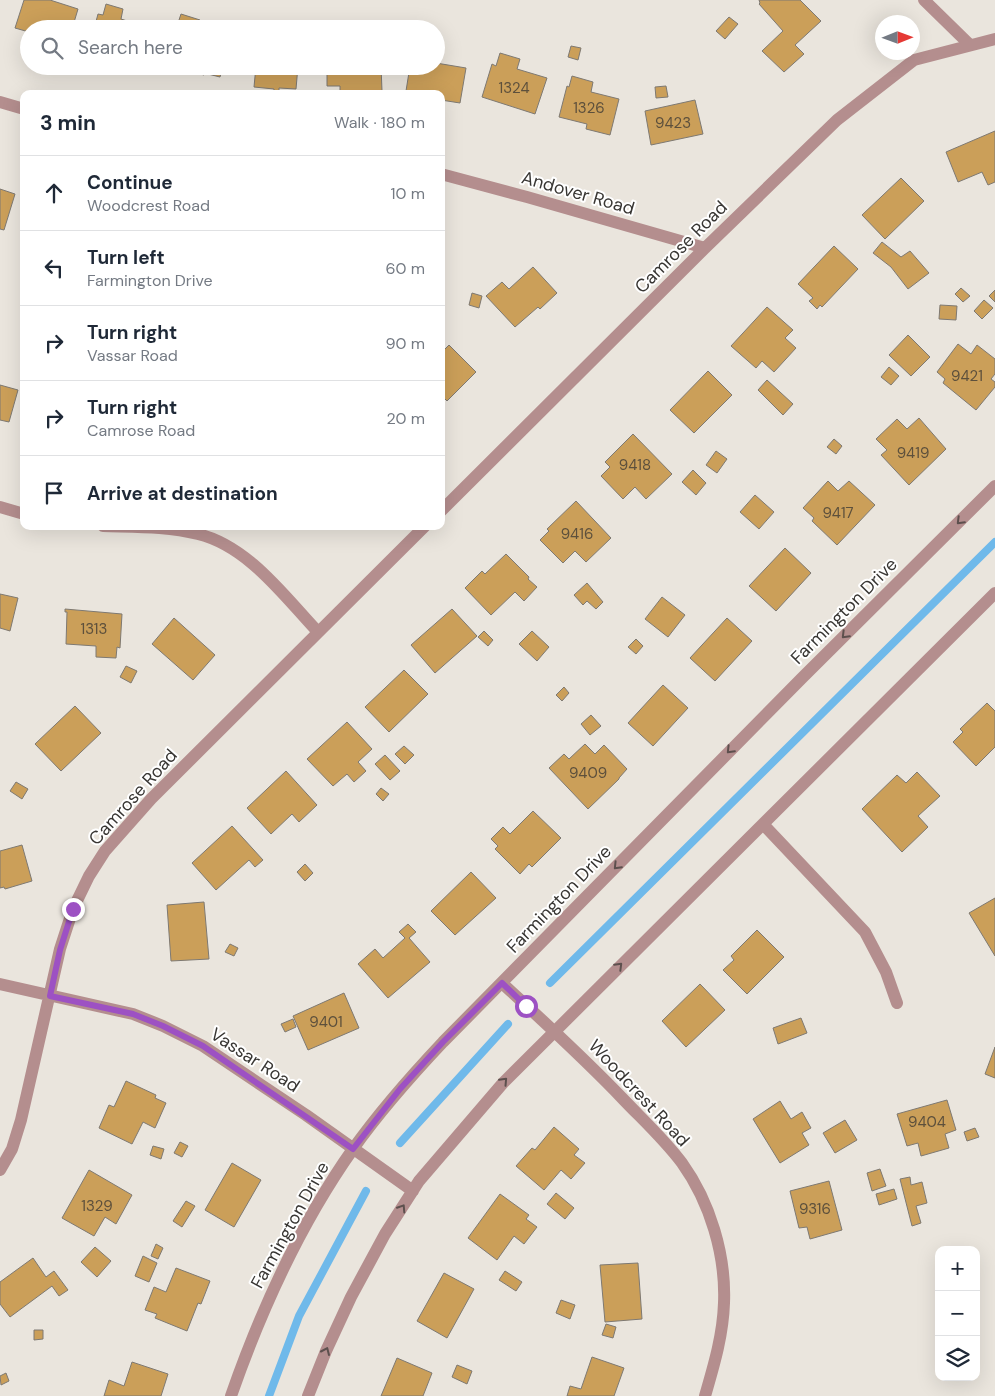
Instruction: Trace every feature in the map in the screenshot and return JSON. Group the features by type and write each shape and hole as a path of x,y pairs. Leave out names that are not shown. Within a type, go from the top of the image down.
{"street":[{"path":"924,0 970,45"},
{"name":"Camrose Road","path":"445,507 705,248 837,120 914,60 995,39"},
{"path":"0,102 20,108"},
{"name":"Andover Road","path":"445,175 705,248"},
{"name":"Farmington Drive","path":"231,1396 246,1351 284,1267 321,1199 353,1149 400,1089 443,1042 802,678 995,486"},
{"path":"0,507 20,513"},
{"path":"177,530 200,534 228,546 243,556 265,576 318,632"},
{"name":"Camrose Road","path":"0,1170 12,1150 21,1120 60,950 73,909 89,876 105,851 151,799 421,530"},
{"path":"308,1396 351,1297 385,1234 419,1181 503,1083 995,593"},
{"path":"763,824 865,932 886,972 897,1003"},
{"name":"Woodcrest Road","path":"502,983 648,1123 682,1164 702,1199 716,1236 722,1269 724,1302 720,1346 706,1396"},
{"name":"Vassar Road","path":"0,984 133,1014 163,1026 203,1046 413,1191"}],"building":[{"path":"24,0 50,0 78,9 75,20 20,20 20,29 15,28"},
{"path":"759,0 800,0 821,21 795,45 804,54 784,72 762,51 783,31 759,4"},
{"path":"106,4 123,9 121,19 124,20 96,20 98,14 103,15"},
{"path":"181,14 200,20 179,20"},
{"path":"729,17 738,24 725,39 716,31"},
{"path":"571,46 581,48 578,60 568,57"},
{"path":"500,53 520,59 517,69 547,78 535,114 482,97 492,64 496,66"},
{"path":"445,64 466,68 460,103 445,101 445,90 406,90 409,75 445,75"},
{"path":"255,75 297,75 296,89 279,88 279,90 274,90 254,87"},
{"path":"327,75 381,75 382,90 340,90 340,86 327,86"},
{"path":"572,76 593,82 591,92 619,99 610,135 586,129 587,124 559,117 567,86 569,87"},
{"path":"666,86 668,97 656,98 655,87"},
{"path":"695,100 703,134 651,145 645,111"},
{"path":"995,131 995,182 988,185 982,172 958,182 946,152"},
{"path":"901,178 924,201 885,239 862,215"},
{"path":"0,189 15,194 4,230 0,229"},
{"path":"882,242 901,257 910,251 929,273 908,289 891,267 873,253"},
{"path":"834,246 858,269 822,307 820,305 817,309 809,301 813,298 798,284"},
{"path":"533,267 557,293 540,309 538,307 515,327 486,296 502,282 509,289"},
{"path":"961,288 970,296 963,302 955,294"},
{"path":"995,290 995,302 989,296"},
{"path":"472,293 482,296 479,308 469,305"},
{"path":"984,300 993,308 982,319 974,311"},
{"path":"940,305 957,306 956,320 939,319"},
{"path":"767,307 793,330 785,338 796,348 774,372 762,361 756,368 731,346"},
{"path":"908,335 930,357 911,376 889,355"},
{"path":"958,344 971,354 977,345 995,359 995,374 991,379 995,382 995,387 976,410 943,383 945,379 937,372"},
{"path":"449,345 476,372 447,401 445,399 445,349"},
{"path":"889,367 899,376 891,385 881,377"},
{"path":"708,371 732,395 694,433 670,410"},
{"path":"767,380 793,404 783,415 758,390"},
{"path":"0,385 18,390 9,422 0,420"},
{"path":"919,418 946,449 909,485 881,455 887,450 876,439 897,419 907,429"},
{"path":"633,434 672,474 646,499 635,487 623,499 601,476 610,467 605,462"},
{"path":"834,439 842,446 836,454 827,447"},
{"path":"716,451 727,459 717,473 706,465"},
{"path":"693,470 706,483 696,495 682,482"},
{"path":"828,481 838,491 849,481 875,505 837,545 812,521 814,518 803,508"},
{"path":"755,495 774,512 759,529 740,512"},
{"path":"576,501 611,538 586,562 575,551 563,563 540,540 549,531 547,529"},
{"path":"785,548 811,573 776,611 749,586"},
{"path":"506,554 537,587 524,601 515,592 491,615 465,588 482,571 485,574"},
{"path":"587,583 603,602 596,609 587,601 583,605 574,595"},
{"path":"0,594 18,598 10,631 0,628"},
{"path":"662,597 685,615 668,637 645,619"},
{"path":"65,609 122,614 120,648 117,647 116,658 96,657 96,646 66,644 67,612 65,612"},
{"path":"452,609 477,636 435,673 411,645"},
{"path":"174,618 215,655 193,680 152,644"},
{"path":"727,618 752,641 715,681 690,658"},
{"path":"484,631 493,640 488,646 478,637"},
{"path":"532,631 549,647 537,661 519,644"},
{"path":"636,639 643,646 636,654 628,647"},
{"path":"126,666 137,671 131,683 120,677"},
{"path":"404,670 428,694 389,732 365,707"},
{"path":"663,685 688,708 653,746 628,723"},
{"path":"564,687 569,693 562,701 556,695"},
{"path":"987,703 995,711 995,747 976,766 953,742 963,732 960,729"},
{"path":"75,706 101,733 61,771 35,744"},
{"path":"591,715 601,726 590,735 581,724"},
{"path":"347,722 372,749 358,762 366,771 354,782 347,774 333,786 307,759"},
{"path":"585,744 595,754 604,745 627,769 588,809 549,768 564,754 569,759"},
{"path":"404,746 414,755 405,764 395,754"},
{"path":"385,755 400,771 390,780 375,764"},
{"path":"286,771 317,805 299,822 292,814 271,834 247,808"},
{"path":"917,772 940,796 918,816 928,827 902,852 862,809 897,775 906,783"},
{"path":"16,782 28,789 22,799 10,791"},
{"path":"381,788 389,794 383,801 376,794"},
{"path":"533,811 561,838 532,867 529,864 520,874 495,849 498,846 491,839 503,827 510,834"},
{"path":"232,826 263,860 255,867 249,860 216,890 192,863"},
{"path":"22,845 32,881 5,889 4,887 0,888 0,851"},
{"path":"305,864 313,873 305,881 297,872"},
{"path":"471,872 496,898 455,935 431,911"},
{"path":"995,898 995,956 969,913"},
{"path":"204,902 209,959 171,961 167,905"},
{"path":"408,924 416,932 409,938 430,962 388,998 358,964 375,949 383,958 405,938 399,932"},
{"path":"757,930 784,957 747,994 723,970 734,960 731,956"},
{"path":"230,944 238,948 234,956 225,952"},
{"path":"700,984 725,1010 686,1047 662,1021"},
{"path":"344,993 359,1028 308,1050 293,1016"},
{"path":"801,1018 807,1033 778,1044 773,1028"},
{"path":"293,1019 296,1027 285,1032 281,1024"},
{"path":"995,1047 995,1078 985,1074"},
{"path":"126,1081 156,1095 155,1098 166,1103 155,1128 143,1122 132,1144 99,1128 109,1105 114,1107"},
{"path":"947,1100 956,1130 945,1134 949,1148 921,1156 918,1143 907,1146 897,1114"},
{"path":"780,1101 791,1119 802,1112 811,1128 802,1133 809,1145 780,1163 753,1119"},
{"path":"845,1120 857,1140 835,1153 823,1133"},
{"path":"554,1127 579,1149 574,1155 585,1163 571,1179 561,1170 544,1190 516,1166 532,1148 535,1150"},
{"path":"975,1128 979,1137 967,1141 964,1132"},
{"path":"180,1142 188,1146 182,1157 174,1153"},
{"path":"153,1146 164,1149 161,1159 150,1155"},
{"path":"232,1163 261,1180 234,1227 205,1210"},
{"path":"880,1169 886,1186 872,1191 867,1173"},
{"path":"89,1170 132,1195 116,1224 105,1217 94,1236 62,1218"},
{"path":"910,1177 911,1185 922,1182 927,1203 916,1206 921,1223 912,1226 900,1179"},
{"path":"829,1181 842,1230 810,1239 807,1227 799,1228 790,1191"},
{"path":"894,1189 897,1199 879,1205 876,1194"},
{"path":"556,1193 574,1208 565,1219 547,1204"},
{"path":"500,1194 529,1215 526,1219 537,1227 524,1244 514,1236 497,1260 468,1238"},
{"path":"186,1201 195,1206 182,1227 173,1221"},
{"path":"156,1244 163,1248 158,1259 151,1256"},
{"path":"95,1247 111,1261 97,1277 81,1262"},
{"path":"143,1256 157,1263 149,1282 135,1276"},
{"path":"33,1258 46,1277 54,1271 68,1290 59,1296 52,1286 10,1317 0,1304 0,1282"},
{"path":"638,1263 642,1319 605,1322 600,1265"},
{"path":"176,1268 210,1281 201,1304 198,1303 187,1331 155,1318 157,1314 145,1310 154,1287 166,1292"},
{"path":"505,1271 522,1282 516,1291 499,1280"},
{"path":"444,1273 474,1289 447,1338 417,1321"},
{"path":"561,1300 575,1305 570,1319 556,1313"},
{"path":"606,1324 616,1327 613,1338 602,1335"},
{"path":"34,1330 43,1330 43,1339 34,1340"},
{"path":"592,1357 624,1368 614,1396 567,1396 570,1386 581,1389"},
{"path":"397,1358 432,1373 423,1396 381,1396"},
{"path":"132,1362 168,1374 161,1396 104,1396 109,1380 124,1386"},
{"path":"457,1365 472,1371 467,1384 452,1377"},
{"path":"6,1373 9,1381 1,1385 0,1376"}],"waterway":[{"path":"550,983 995,542"},
{"path":"400,1143 508,1024"},
{"path":"269,1396 299,1316 366,1191"}],"route":[{"path":"73,909 60,950 50,996 133,1014 163,1026 203,1046 353,1149 400,1089 443,1042 502,983 526,1006"}]}
